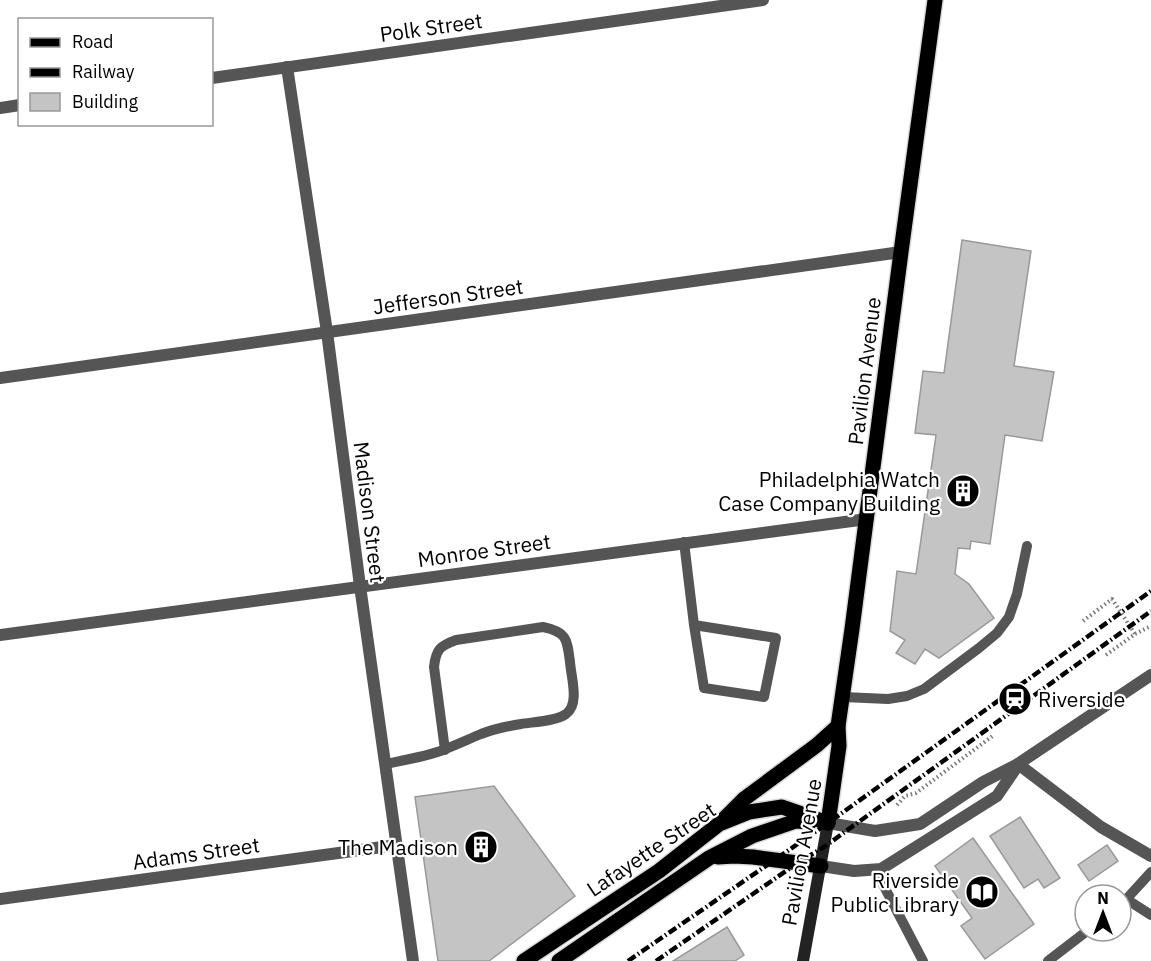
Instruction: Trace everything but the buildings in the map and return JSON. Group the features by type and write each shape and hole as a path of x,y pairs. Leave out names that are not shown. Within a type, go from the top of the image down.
{"main road":[{"name":"Pavilion Avenue","path":"828,823 839,746 838,726 936,0"},
{"path":"719,824 744,799 817,745 838,726"},
{"name":"Lafayette Street","path":"524,961 659,871 719,824 749,812 782,807 828,823"},
{"name":"Lafayette Street","path":"559,961 709,858 752,836 796,820 828,823"},
{"path":"709,858 753,857 821,866"}],"street":[{"name":"Polk Street","path":"213,78 763,0"},
{"name":"Madison Street","path":"287,67 327,332 413,961"},
{"path":"0,108 18,105"},
{"name":"Jefferson Street","path":"0,378 901,252"},
{"name":"Monroe Street","path":"0,635 867,519"},
{"path":"828,823 875,831 920,824 983,782 1018,764 1151,675"},
{"path":"1018,764 1101,827 1151,856"},
{"path":"821,866 854,871 881,869 997,796 1018,764"},
{"name":"Pavilion Avenue","path":"803,961 828,823"},
{"name":"Adams Street","path":"0,899 397,845"}],"lane":[{"path":"684,542 694,625 704,688 764,697 776,638 694,625"},
{"path":"843,696 888,699 907,696 924,689 979,648 997,633 1009,617 1017,594 1027,546"},
{"path":"385,764 445,750 484,733 566,714 572,706 574,695 565,637 556,630 543,627 456,640 444,645 435,654 434,667 445,750"},
{"path":"875,869 923,961"},
{"path":"1133,891 1151,872"},
{"path":"1133,907 1151,915"},
{"path":"1048,961 1073,942"}],"path":[{"path":"1083,621 1112,599 1135,634"},
{"path":"1106,655 1135,634 1151,626"},
{"path":"897,805 904,796 916,793 994,735"}],"railway":[{"path":"628,961 828,823 1151,591"},
{"path":"656,961 824,847 1151,611"}],"place":[{"name":"Philadelphia Watch Case Company Building","path":"963,491"},
{"name":"Riverside","path":"1015,699"},
{"name":"The Madison","path":"481,847"},
{"name":"Riverside Public Library","path":"982,892"}]}
